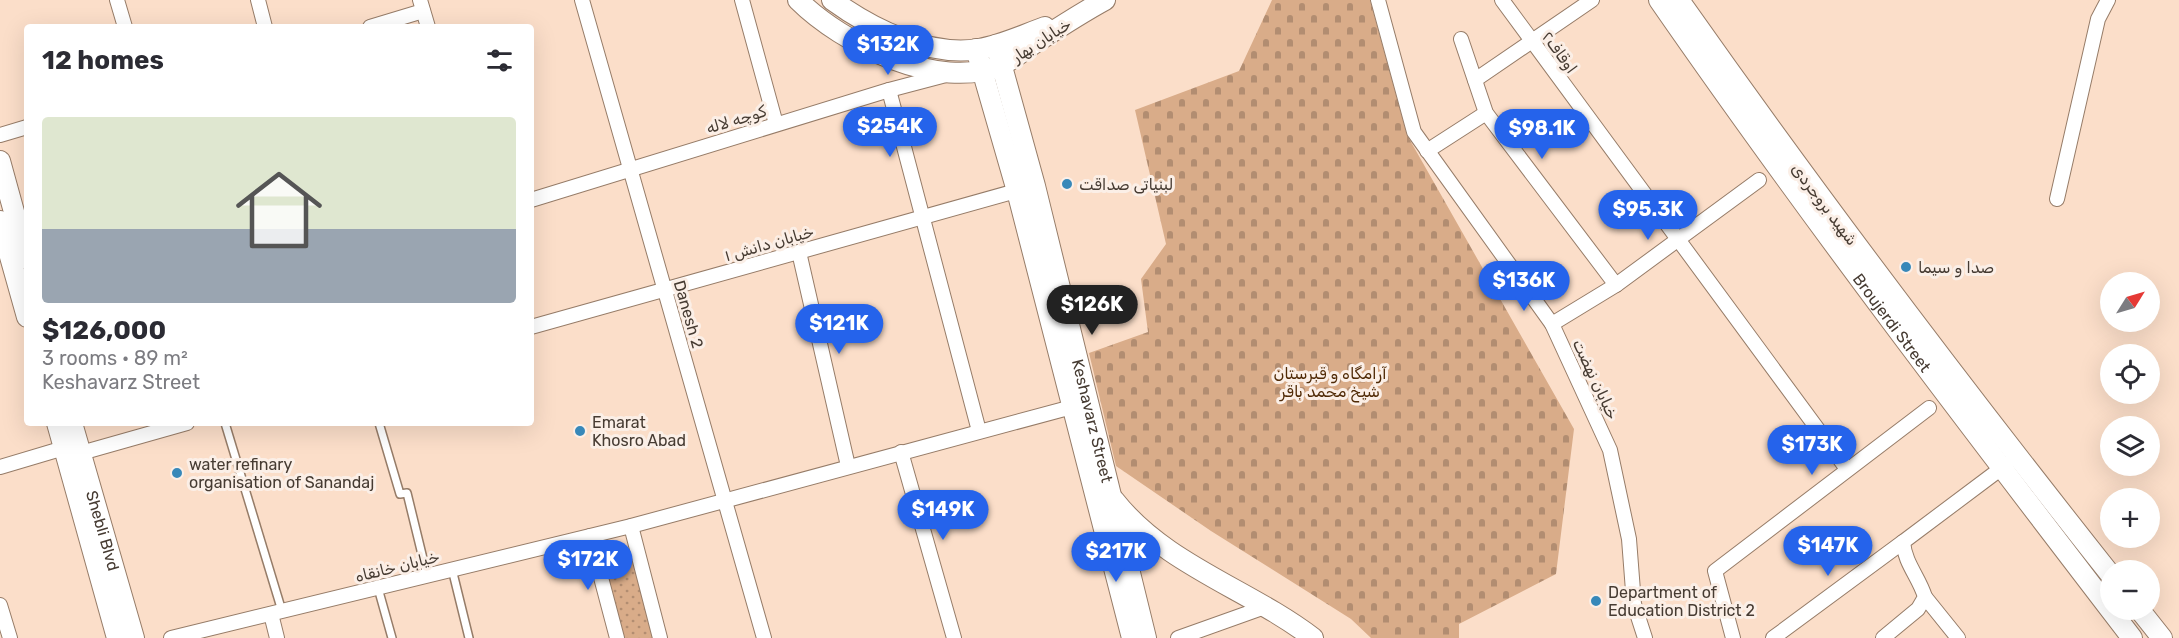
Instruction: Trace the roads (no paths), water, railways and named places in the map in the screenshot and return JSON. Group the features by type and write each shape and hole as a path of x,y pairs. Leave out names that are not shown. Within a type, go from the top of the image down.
{"street":[{"path":"117,0 124,24"},
{"path":"258,0 264,24"},
{"name":"Danesh 2","path":"582,0 764,638"},
{"path":"742,0 776,124"},
{"path":"798,0 822,21 855,42 914,65 951,74 980,72 1002,64"},
{"path":"832,0 855,17 892,35 938,48 976,49 996,45"},
{"name":"خیابان بهار","path":"1002,64 1105,0"},
{"name":"خیابان نهضت","path":"1378,0 1414,132 1552,324 1610,450 1629,539 1634,604 1645,638"},
{"name":"اوقاف۲","path":"1502,0 1847,469"},
{"path":"1475,80 1592,0"},
{"name":"Broujerdi Street","path":"1659,0 1775,167 2009,462 2132,638"},
{"name":"شهید بروجردی","path":"1679,0 2009,462 2100,563"},
{"path":"2057,199 2098,19 2108,0"},
{"path":"377,24 422,6 427,24"},
{"name":"خیابان بهار","path":"996,45 1079,15"},
{"path":"1461,39 1486,112 1616,285"},
{"name":"Keshavarz Street","path":"996,45 1002,64 1072,407 1132,638"},
{"name":"Keshavarz Street","path":"976,49 980,72 1026,189 1148,638"},
{"name":"کوچه لاله","path":"534,199 889,90 951,74"},
{"path":"889,90 978,432"},
{"path":"1427,151 1486,112"},
{"path":"0,135 24,128"},
{"path":"0,162 24,248"},
{"path":"1552,324 1616,285 1759,180"},
{"name":"خیابان دانش ۱","path":"534,326 1026,189"},
{"path":"0,220 24,306"},
{"path":"799,252 848,466"},
{"name":"خیابان خانقاه","path":"180,637 630,526 1072,407"},
{"path":"1733,638 1715,571 1929,408"},
{"name":"Shebli Blvd","path":"59,426 72,451 134,638"},
{"name":"Shebli Blvd","path":"72,426 72,451 117,638"},
{"path":"0,467 175,426"},
{"path":"901,452 954,638"},
{"path":"1773,638 2009,462"},
{"path":"1111,496 1130,520 1180,558 1265,607 1313,638"},
{"path":"1130,520 1135,589 1148,638"},
{"path":"630,526 660,638"},
{"path":"590,536 617,638"},
{"path":"1903,542 1904,559 1921,585 1925,597 1958,638"},
{"path":"1883,638 1918,609 1925,597"},
{"path":"0,605 10,638"},
{"path":"1178,638 1265,607"},
{"path":"277,612 277,638"},
{"path":"2148,620 2162,638"}],"lane":[{"path":"226,426 277,612"},
{"path":"380,426 399,494 407,493 427,575"},
{"path":"452,569 469,638"},
{"path":"378,588 392,638"}],"place":[{"name":"لبنیاتی ‌صداقت","path":"1067,184"},
{"name":"صدا و سیما","path":"1906,267"},
{"name":"Emarat Khosro Abad","path":"580,431"},
{"name":"water refinary organisation of Sanandaj","path":"177,473"},
{"name":"Department of Education District 2","path":"1596,601"}],"park label":[{"name":"آرامگاه و قبرستان شیخ محمد باقر","path":"1330,382"}]}
